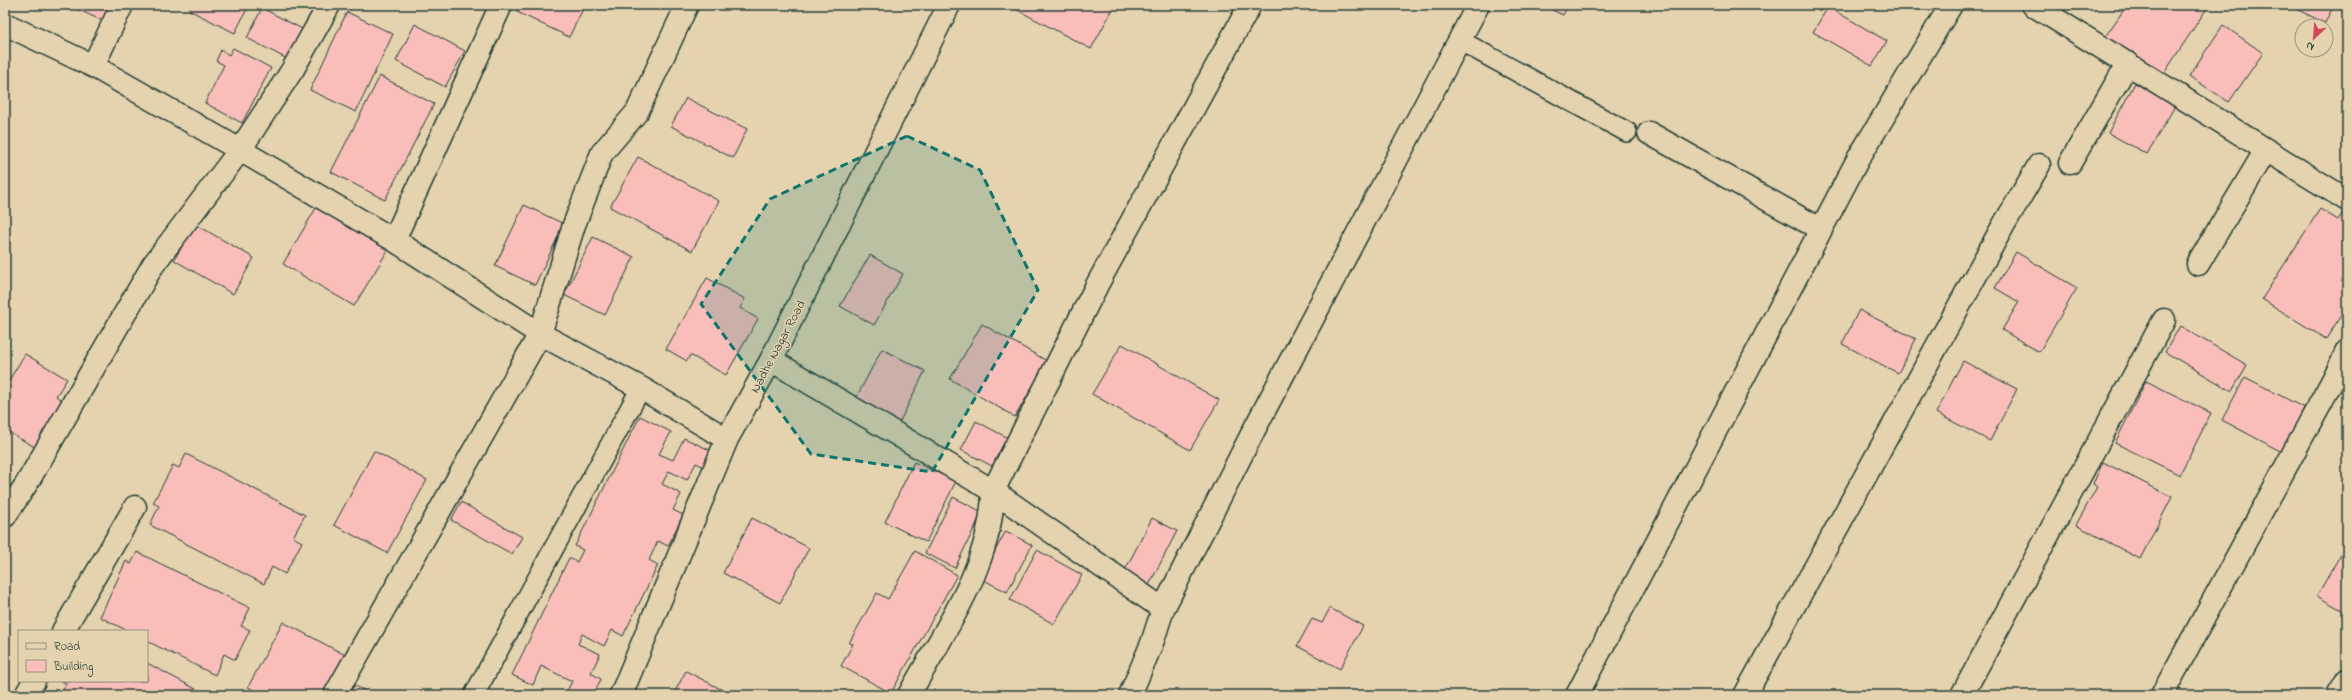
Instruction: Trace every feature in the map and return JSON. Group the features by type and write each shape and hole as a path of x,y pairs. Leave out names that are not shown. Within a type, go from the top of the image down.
{"street":[{"path":"93,66 122,5"},
{"path":"5,516 27,483 153,265 240,150 293,69 329,5"},
{"path":"394,240 501,5"},
{"path":"335,695 540,334 574,225 602,153 637,112 687,5"},
{"name":"Nadhe Nagar Road","path":"620,695 727,439 771,360 949,5"},
{"path":"909,695 976,571 992,508 992,492 1098,283 1250,5"},
{"path":"1130,695 1152,643 1163,609 1255,428 1478,5"},
{"path":"1577,695 1858,159 1952,5"},
{"path":"2033,5 2347,200"},
{"path":"5,24 93,66 240,150 394,240 540,334 641,388 727,439"},
{"path":"2070,163 2128,63"},
{"path":"1649,133 1820,229"},
{"path":"2198,264 2266,150"},
{"path":"1745,695 2003,226 2039,165"},
{"path":"1962,695 2164,320"},
{"path":"2169,693 2347,351"},
{"path":"771,360 992,492 1163,609"},
{"path":"64,630 134,507"},
{"path":"2338,695 2347,680"},
{"path":"26,695 33,682"}],"lane":[{"path":"1459,40 1627,132"},
{"path":"474,695 641,388"}],"highlighted area":[{"path":"907,136 980,170 1038,290 932,472 811,454 701,304 770,199"}],"building":[{"path":"68,5 111,5 103,21"},
{"path":"191,5 249,5 235,33 189,10"},
{"path":"520,5 585,5 569,37 517,12"},
{"path":"1008,5 1115,5 1091,49"},
{"path":"1542,5 1568,5 1563,15"},
{"path":"2127,5 2209,5 2163,75 2105,37"},
{"path":"2288,5 2334,5 2328,18 2315,18"},
{"path":"1828,7 1887,41 1872,66 1813,32"},
{"path":"262,8 306,31 291,61 247,38"},
{"path":"347,12 393,34 356,112 310,90"},
{"path":"415,24 465,51 445,87 396,61"},
{"path":"2223,25 2263,53 2229,102 2189,76"},
{"path":"233,48 271,68 242,123 205,103 224,65 216,61 221,50 229,55"},
{"path":"380,76 434,104 385,200 331,172"},
{"path":"2135,83 2175,106 2147,154 2108,133"},
{"path":"686,98 747,129 733,158 671,126"},
{"path":"638,157 719,201 692,251 610,207"},
{"path":"524,205 564,224 535,285 495,266"},
{"path":"316,208 388,250 354,306 283,264"},
{"path":"2320,209 2338,220 2344,211 2347,213 2347,306 2326,339 2262,299"},
{"path":"195,224 254,258 233,294 174,260"},
{"path":"593,237 634,257 605,315 564,295"},
{"path":"2016,252 2077,288 2039,352 2002,330 2019,302 1995,288"},
{"path":"870,255 903,274 874,325 840,306"},
{"path":"707,278 745,299 740,308 758,319 726,375 690,355 687,361 666,349"},
{"path":"1859,310 1916,339 1898,373 1842,344"},
{"path":"982,324 1047,361 1015,417 950,379"},
{"path":"2180,326 2247,365 2232,391 2165,352"},
{"path":"1122,344 1219,400 1190,450 1092,394"},
{"path":"882,349 925,371 899,423 855,400"},
{"path":"25,354 67,379 56,396 67,404 40,450 5,430 5,387"},
{"path":"1963,361 2017,389 1990,441 1936,413"},
{"path":"2245,377 2304,408 2282,452 2222,420"},
{"path":"2146,381 2211,413 2180,475 2115,443"},
{"path":"640,416 671,432 659,454 673,460 684,438 714,452 706,468 696,463 687,480 669,471 662,484 681,494 673,510 683,515 668,546 658,541 649,560 658,565 623,636 612,630 604,646 582,634 578,644 600,654 591,673 601,679 593,695 565,695 572,681 541,666 533,685 512,675 569,558 577,562 583,550 575,546"},
{"path":"976,421 1008,438 992,466 961,450"},
{"path":"374,451 427,480 387,553 334,525"},
{"path":"186,454 305,515 293,537 302,542 285,574 272,567 264,584 150,525 159,506 153,503 173,465 179,468"},
{"path":"914,462 956,481 926,542 885,522"},
{"path":"2103,462 2172,497 2140,559 2076,525 2097,487 2093,484"},
{"path":"953,497 982,512 955,568 925,553"},
{"path":"461,502 522,537 512,554 451,520"},
{"path":"752,518 809,548 780,603 723,573"},
{"path":"1152,518 1177,531 1147,589 1122,576"},
{"path":"1006,531 1032,545 1007,592 980,578"},
{"path":"2347,543 2347,613 2317,596"},
{"path":"1037,550 1082,575 1054,624 1010,600"},
{"path":"915,551 957,575 891,693 841,666 853,644 849,643 877,593 888,599"},
{"path":"137,552 250,608 241,626 250,630 235,660 224,654 215,675 148,642 148,630 126,630 100,617 126,561 131,564"},
{"path":"1330,608 1363,626 1340,669 1297,646 1312,619 1322,623"},
{"path":"283,622 351,658 331,695 262,695 248,687"},
{"path":"148,664 207,695 60,695 66,684 63,682 148,682"},
{"path":"686,671 732,695 673,695"},
{"path":"352,684 373,695 346,695"},
{"path":"1265,691 1271,695 1263,695"}]}
